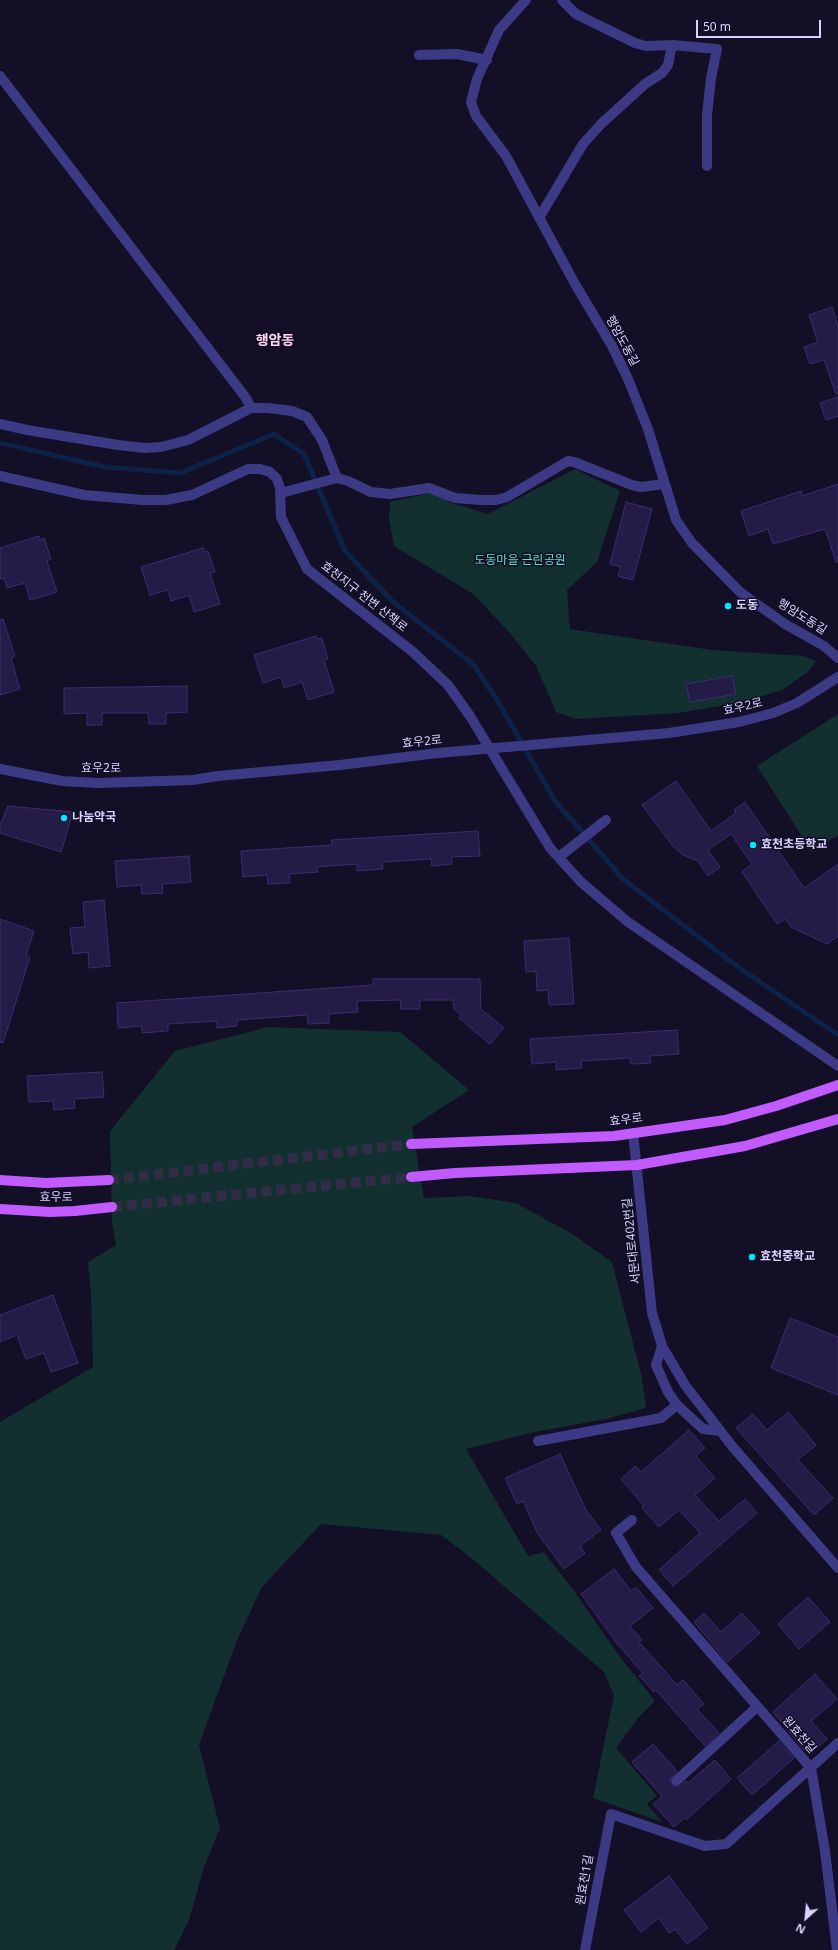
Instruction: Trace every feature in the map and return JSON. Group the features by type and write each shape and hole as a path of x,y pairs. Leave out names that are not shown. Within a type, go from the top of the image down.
{"main road":[{"name":"효우로","path":"411,1144 614,1136 725,1120 838,1086"},
{"path":"411,1177 455,1173 637,1165 745,1146 838,1119"},
{"name":"효우로","path":"0,1180 46,1183 109,1180"},
{"name":"효우로","path":"0,1209 50,1212 112,1207"}],"street":[{"name":"행암도동길","path":"526,0 499,30 472,95 471,102 476,116 506,156 575,284 612,346 628,379 648,429 664,484 676,520 680,526 692,543 735,586 785,624 824,646 838,658"},
{"path":"562,0 576,14 635,43 646,46 672,45 718,49 711,78 707,115 707,166"},
{"path":"539,218 583,144 601,124 645,84 662,73 668,65 672,45"},
{"path":"420,55 457,54 487,60"},
{"path":"0,76 246,398 251,408"},
{"path":"0,424 27,430 145,448 161,447 188,440 251,408 292,411 307,417 322,440 337,478"},
{"path":"280,493 337,478 348,481 371,492 390,494 429,488 455,498 496,500 508,497 568,461 632,485 641,487 664,484"},
{"name":"효천지구 천변 산책로","path":"0,476 84,495 143,500 166,500 192,495 248,469 260,469 270,472 277,479 280,493 281,517 307,568 413,652 448,685 470,716 550,848 581,882 628,922 838,1066"},
{"name":"효우2로","path":"0,769 62,781 97,783 193,780 438,753 669,733 738,722 773,713 796,703 838,678"},
{"path":"559,857 603,822"},
{"name":"서문대로402번길","path":"634,1133 652,1313 662,1346 685,1385 720,1431 805,1532 838,1568"},
{"path":"662,1346 656,1365 668,1392 677,1405 703,1429 720,1431"},
{"path":"538,1442 661,1418 677,1405"},
{"name":"원효천길","path":"632,1520 616,1533 636,1567 811,1768 825,1851 837,1950"},
{"path":"676,1781 757,1706"},
{"path":"811,1768 838,1743"},
{"name":"원효천1길","path":"585,1950 610,1814 705,1846 726,1844 811,1768"}],"green space":[{"name":"도동마을 근린공원","path":"575,469 620,491 597,562 567,590 570,629 712,650 803,656 816,661 809,671 782,690 738,703 679,713 576,719 556,712 536,666 510,633 473,594 394,546 389,519 390,502 434,492 449,502 488,514"},
{"path":"838,714 838,835 812,852 757,766"},
{"path":"268,1027 400,1032 469,1090 412,1127 424,1198 470,1196 516,1203 574,1235 612,1262 642,1378 646,1408 606,1419 530,1433 466,1449 528,1556 544,1552 574,1591 620,1657 655,1701 637,1719 616,1748 657,1796 647,1804 662,1822 593,1798 614,1695 604,1672 470,1557 441,1535 321,1524 262,1587 237,1640 199,1745 220,1828 204,1867 189,1920 174,1950 0,1950 0,1422 93,1367 91,1294 88,1262 116,1245 112,1223 110,1131 175,1051"}],"building":[{"path":"832,307 838,326 838,393 836,394 824,360 810,364 804,347 818,342 809,315"},
{"path":"838,397 838,416 826,420 820,403"},
{"path":"838,484 838,562 836,562 825,529 773,544 768,529 749,536 741,511 801,491 802,496"},
{"path":"626,502 652,509 633,580 618,576 621,567 610,564"},
{"path":"39,536 40,540 44,538 51,559 47,561 57,592 30,600 25,583 7,588 4,578 0,579 0,548"},
{"path":"203,548 204,552 208,551 215,572 210,573 220,604 194,612 189,595 171,601 168,590 150,595 141,567"},
{"path":"3,619 15,656 11,658 20,689 0,695 0,620"},
{"path":"316,636 317,639 322,638 328,659 324,660 334,692 308,700 302,682 284,688 281,677 263,683 254,655"},
{"path":"732,676 736,694 690,702 686,684"},
{"path":"187,686 187,712 166,713 166,724 149,724 148,713 102,713 102,725 87,725 87,713 64,714 64,688"},
{"path":"676,781 711,831 736,813 734,810 745,802 804,888 838,864 838,936 827,944 791,927 785,919 777,924 742,872 752,864 731,834 708,850 720,867 708,876 698,861 683,855 672,845 642,805"},
{"path":"8,806 73,812 61,852 0,833 0,825"},
{"path":"478,831 480,856 451,857 452,864 432,866 431,859 382,862 383,869 357,871 357,864 317,867 318,872 289,874 290,883 268,884 267,875 243,877 241,851 332,845 331,840"},
{"path":"189,856 191,882 162,884 163,893 142,894 141,885 117,887 115,861"},
{"path":"104,900 110,966 89,968 88,952 73,954 70,928 85,927 83,902"},
{"path":"0,919 34,931 26,955 30,957 3,1043 0,1042"},
{"path":"569,938 574,1004 549,1005 548,990 537,991 536,971 526,972 524,941"},
{"path":"373,979 480,979 481,1009 504,1028 490,1044 459,1018 461,1015 454,1009 453,1000 420,1000 420,1009 401,1009 400,1000 357,1001 358,1012 329,1014 329,1023 308,1024 307,1015 237,1020 237,1026 217,1028 217,1021 168,1024 168,1031 142,1033 142,1026 118,1028 117,1003 373,985"},
{"path":"677,1030 679,1054 650,1056 651,1063 631,1064 630,1058 581,1061 582,1068 556,1070 556,1062 532,1064 530,1039"},
{"path":"102,1072 104,1097 74,1099 75,1108 54,1110 53,1101 29,1102 27,1076"},
{"path":"53,1295 78,1363 51,1372 44,1353 26,1359 17,1335 0,1342 0,1315"},
{"path":"790,1318 838,1337 838,1395 771,1368"},
{"path":"788,1412 816,1445 798,1460 833,1498 814,1515 736,1428 753,1414 767,1430"},
{"path":"689,1430 705,1448 696,1456 715,1478 695,1495 719,1521 745,1499 757,1513 673,1586 659,1570 700,1533 679,1510 659,1527 642,1508 644,1506 621,1479 635,1466 641,1472"},
{"path":"560,1454 586,1510 601,1530 580,1546 585,1553 564,1569 538,1534 523,1501 517,1504 505,1478"},
{"path":"614,1569 631,1591 636,1587 653,1608 630,1626 642,1640 639,1642 677,1685 683,1680 704,1704 697,1709 719,1733 705,1746 656,1690 654,1692 639,1676 643,1673 619,1646 581,1594"},
{"path":"808,1597 830,1622 799,1649 778,1624"},
{"path":"704,1613 721,1632 742,1613 760,1633 727,1662 694,1622"},
{"path":"815,1674 837,1699 811,1721 827,1739 810,1754 805,1748 804,1750 773,1712"},
{"path":"779,1741 794,1758 752,1795 737,1778"},
{"path":"653,1744 677,1771 670,1779 670,1783 674,1787 678,1787 686,1781 688,1783 715,1760 731,1779 686,1820 684,1818 674,1827 653,1804 662,1796 632,1762"},
{"path":"669,1876 708,1928 687,1944 675,1929 669,1933 659,1918 641,1932 624,1910"}],"waterway":[{"path":"0,443 105,467 180,473 274,434 304,454 345,551 393,602 473,664 499,703 555,801 623,879 738,967 838,1035"}],"tunnel":[{"path":"109,1180 411,1144"},
{"path":"112,1207 411,1177"}],"place":[{"name":"도동","path":"728,606"},
{"name":"나눔약국","path":"64,818"},
{"name":"효천초등학교","path":"753,845"},
{"name":"효천중학교","path":"752,1257"}],"district":[{"name":"행암동","path":"275,341"}]}
